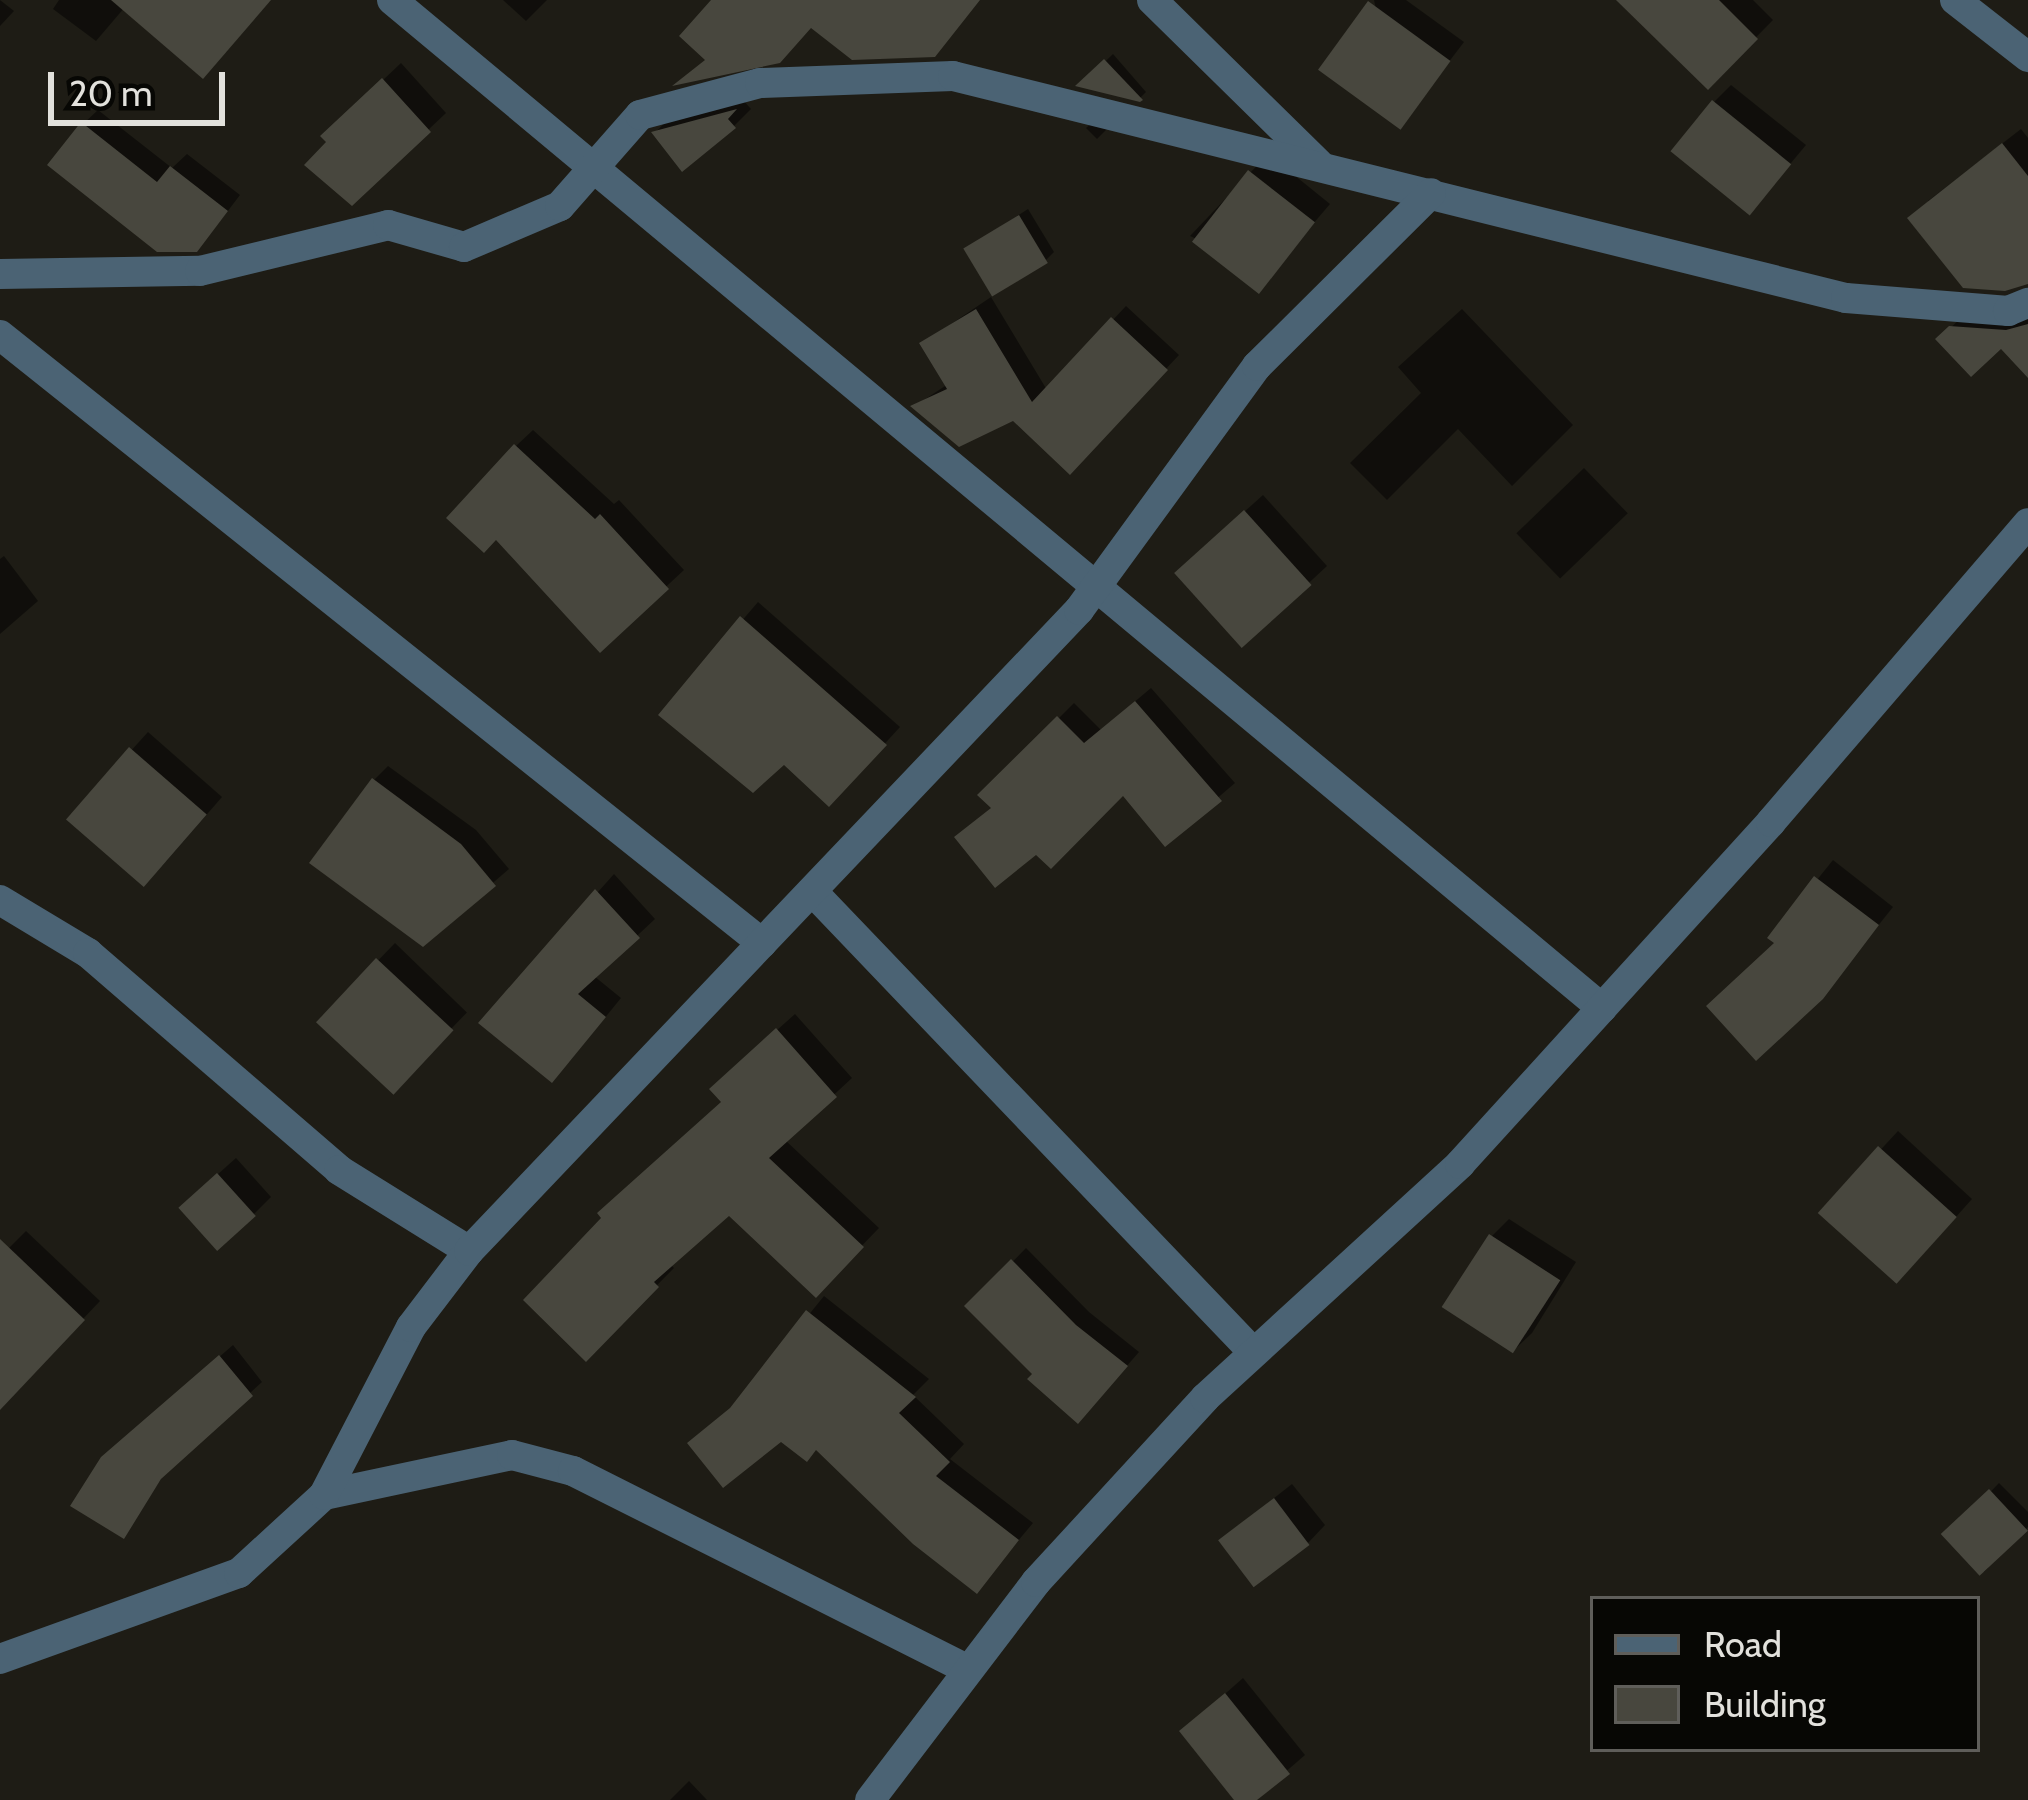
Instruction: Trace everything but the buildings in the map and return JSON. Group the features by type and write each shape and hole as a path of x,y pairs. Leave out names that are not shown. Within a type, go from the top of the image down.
{"street":[{"path":"392,0 1602,1008"},
{"path":"1152,0 1322,166"},
{"path":"1955,0 2028,57"},
{"path":"0,274 200,272 388,225 464,247 560,206 640,116 760,83 953,76 1846,298 2008,311 2028,303"},
{"path":"0,1659 238,1573 324,1495 411,1327 469,1251 1096,587 1257,366 1431,194"},
{"path":"0,334 762,943"},
{"path":"870,1800 1036,1582 1205,1398 1460,1164 2028,523"},
{"path":"812,891 1254,1353"},
{"path":"0,900 88,953 339,1170 469,1251"},
{"path":"324,1495 512,1455 573,1472 968,1670"}]}
